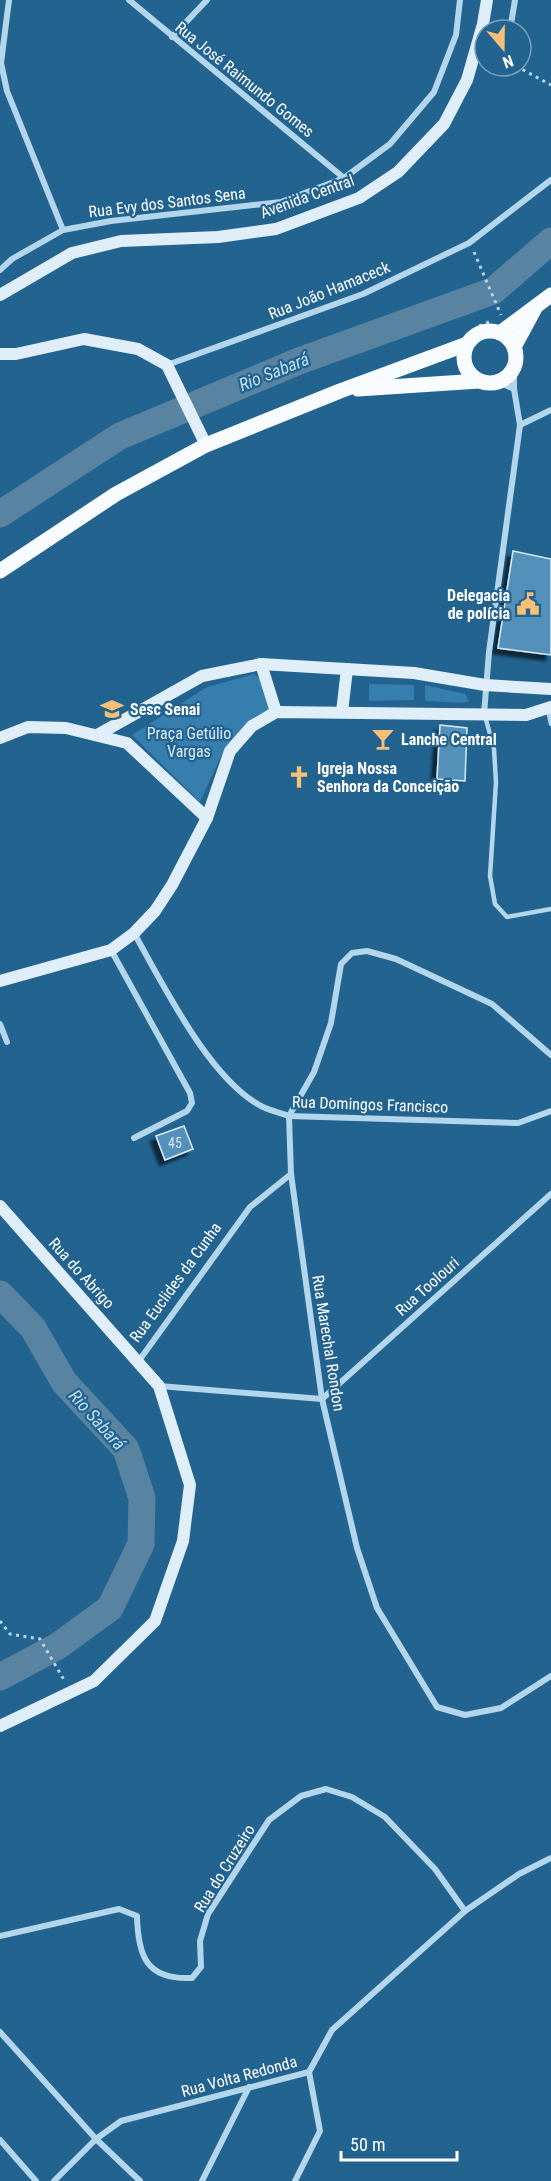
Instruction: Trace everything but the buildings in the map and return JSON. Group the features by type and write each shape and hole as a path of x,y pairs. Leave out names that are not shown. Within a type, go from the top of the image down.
{"main road":[{"path":"500,333 534,310 551,295"},
{"path":"340,391 479,381 499,382 514,367 514,347 534,310"},
{"path":"479,381 466,369 464,352 467,344 480,329 500,333 514,347"},
{"path":"0,571 116,494 207,445 340,391 467,344"}],"street":[{"path":"9,0 0,63 7,91 63,230"},
{"name":"Rua José Raimundo Gomes","path":"129,0 344,178"},
{"path":"172,37 207,0"},
{"name":"Rua Evy dos Santos Sena","path":"0,270 12,259 63,230 111,221 281,202 344,178 390,144 434,92 456,35 460,0"},
{"name":"Avenida Central","path":"0,295 72,253 121,241 218,237 276,229 359,198 398,172 444,124 467,80 483,24 487,0"},
{"path":"512,18 515,0"},
{"name":"Rua João Hamaceck","path":"167,365 363,294 468,243 551,180"},
{"path":"0,354 16,354 84,339 138,349 167,365 207,445"},
{"path":"484,715 485,685 520,425 514,388 514,367"},
{"path":"499,382 514,388"},
{"path":"520,425 551,410"},
{"path":"99,734 202,676 261,664 414,673 485,685 551,689"},
{"path":"261,664 276,712"},
{"path":"342,712 347,669"},
{"path":"0,981 111,950 134,933 155,912 172,885 207,818 230,752 252,726 276,712 526,715 549,708"},
{"path":"0,738 28,727 66,728 99,734 127,743 207,818"},
{"name":"Rua Domingos Francisco","path":"134,933 189,1031 228,1079 262,1107 289,1116 518,1123 551,1111"},
{"path":"111,950 190,1093 192,1103 188,1111 134,1138"},
{"path":"289,1116 314,1072 331,1023 341,964 352,954 367,951 396,959 492,1004 551,1054"},
{"path":"0,1024 7,1042"},
{"name":"Rua Marechal Rondon","path":"289,1116 291,1174 322,1399 357,1548 377,1608 437,1707 465,1715 501,1708 551,1677"},
{"name":"Rua Euclides da Cunha","path":"0,1726 94,1681 155,1621 183,1541 190,1485 159,1386 138,1362 250,1207 291,1174"},
{"name":"Rua Toolouri","path":"322,1399 551,1194"},
{"name":"Rua do Abrigo","path":"0,1206 138,1362"},
{"path":"159,1386 322,1399"},
{"name":"Rua do Cruzeiro","path":"0,1936 119,1909 137,1916 138,1944 150,1967 172,1979 192,1978 201,1967 200,1941 208,1914 269,1820 301,1796 326,1790 352,1797 385,1817 435,1869 465,1911"},
{"name":"Rua Volta Redonda","path":"54,2181 96,2139 120,2121 309,2072 332,2031 465,1911 519,1874 551,1857"},
{"path":"0,2032 96,2139 140,2181"},
{"path":"295,2181 320,2132 309,2072"},
{"path":"202,2181 249,2087"},
{"path":"0,2140 36,2181"}],"lane":[{"path":"549,708 551,724"},
{"path":"484,715 494,749 490,876 495,904 507,917 551,909"}],"path":[{"path":"533,75 551,85"},
{"path":"476,257 501,316 480,329"},
{"path":"0,1621 10,1634 40,1640 54,1660 70,1693"}],"green space":[{"name":"Praça Getúlio Vargas","path":"254,674 259,678 272,710 223,752 200,802 132,735 207,687"},
{"path":"369,684 414,685 414,700 369,701"},
{"path":"425,685 465,694 469,701 462,703 425,701"}],"waterway":[{"name":"Rio Sabará","path":"0,514 120,436 299,361 493,291 551,241"},
{"name":"Rio Sabará","path":"0,1294 33,1328 64,1382 126,1449 142,1498 141,1544 110,1608 58,1646 0,1677"}],"place":[{"name":"Delegacia de polícia","path":"528,604"},
{"name":"Sesc Senai","path":"112,709"},
{"name":"Lanche Central","path":"383,739"},
{"name":"Igreja Nossa Senhora da Conceição","path":"299,777"}]}
